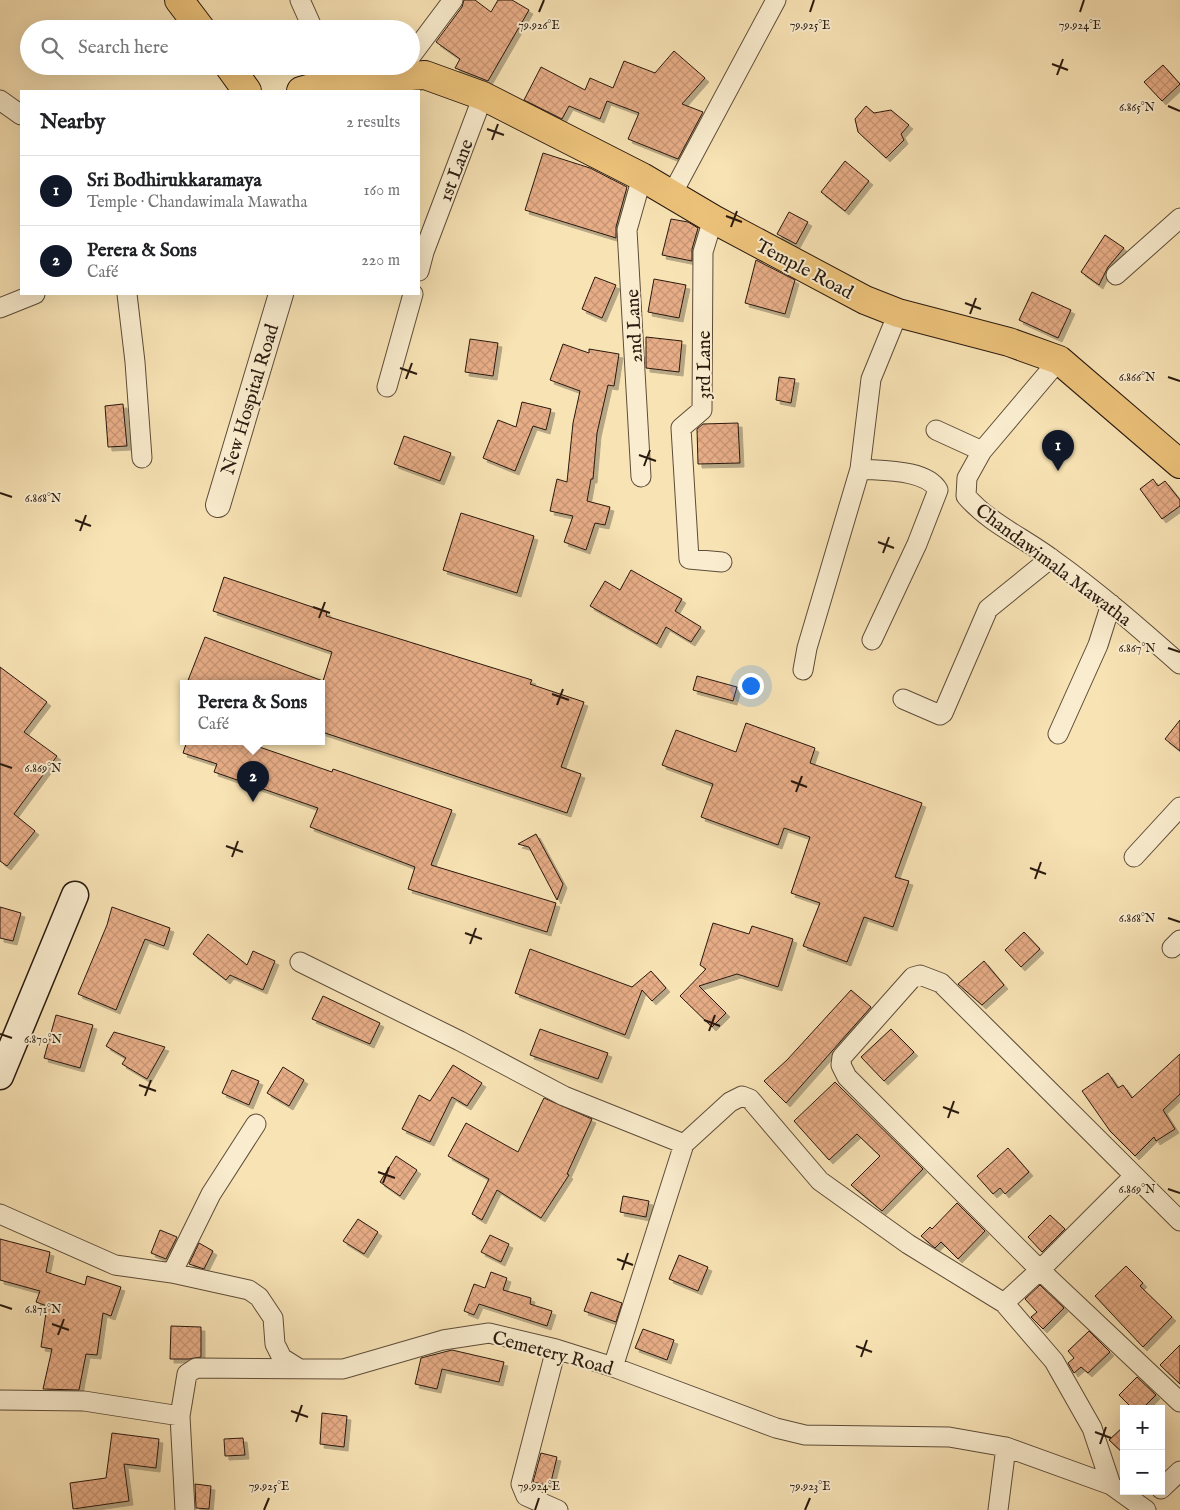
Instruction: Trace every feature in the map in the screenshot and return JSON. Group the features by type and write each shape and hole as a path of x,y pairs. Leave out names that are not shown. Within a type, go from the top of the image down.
{"main road":[{"path":"179,0 194,20"},
{"name":"Temple Road","path":"420,73 483,96 642,177 714,219 865,300 898,312 1009,342 1060,360 1180,464"},
{"path":"236,75 247,90"},
{"name":"Temple Road","path":"303,90 331,75"},
{"path":"0,1076 74,895"}],"street":[{"path":"300,0 309,20"},
{"path":"420,45 453,0"},
{"path":"672,194 776,0"},
{"name":"1st Lane","path":"420,267 483,96"},
{"path":"0,100 20,114"},
{"name":"2nd Lane","path":"641,477 627,230 642,177"},
{"path":"1116,275 1180,218"},
{"name":"3rd Lane","path":"714,219 703,252 702,410 681,428 689,559 722,562"},
{"path":"0,308 32,295"},
{"path":"127,295 135,362 142,458"},
{"name":"New Hospital Road","path":"218,505 281,295"},
{"path":"387,387 413,295"},
{"path":"803,670 807,648 860,469 872,378 898,312"},
{"name":"Chandawimala Mawatha","path":"1060,360 982,451 967,478 966,496 978,510 1051,558 1112,604 1180,664"},
{"path":"936,430 982,451"},
{"path":"860,469 912,474 934,483 938,490 917,544 872,640"},
{"path":"903,699 940,715 944,713 988,609 1051,558"},
{"path":"1058,734 1098,645 1112,604"},
{"path":"1134,857 1180,808"},
{"path":"300,962 460,1041 564,1096 684,1144"},
{"path":"1180,1221 941,983 920,974 913,977 842,1057 841,1065 847,1077 1040,1270 1180,1402"},
{"path":"613,1367 684,1144 730,1102 742,1096 750,1099 820,1181 908,1244 1004,1303 1054,1361 1092,1428 1111,1485"},
{"path":"172,1273 211,1194 256,1124"},
{"path":"1004,1303 1040,1270 1134,1176"},
{"path":"0,1214 114,1265 172,1273 249,1290 259,1297 273,1318 275,1344 282,1358 298,1368"},
{"name":"Cemetery Road","path":"185,1510 180,1416 187,1374 196,1368 343,1369 443,1340 489,1333 556,1349 613,1367 776,1428 805,1435 949,1437 1006,1447 1111,1485 1144,1508"},
{"path":"556,1349 521,1484 526,1496 558,1510"},
{"path":"0,1400 84,1401 180,1416"},
{"path":"998,1510 1006,1447"},
{"path":"1165,1484 1180,1471"},
{"path":"1144,1508 1155,1495"}],"building":[{"path":"464,0 475,0 491,12 498,0 512,0 529,10 488,81 455,68 460,59 436,42 462,7"},
{"path":"674,51 705,78 682,104 703,112 678,159 628,139 639,113 607,101 600,119 569,106 562,119 524,100 541,67 585,90 590,78 613,88 624,61 655,73"},
{"path":"1163,65 1180,84 1162,101 1144,82"},
{"path":"866,106 874,113 891,110 909,125 901,134 904,140 886,158 858,132 855,119"},
{"path":"543,153 590,168 627,187 616,227 616,238 525,210"},
{"path":"845,161 869,181 845,211 821,192"},
{"path":"789,212 808,222 796,244 777,234"},
{"path":"671,219 688,222 698,228 692,249 692,261 662,255"},
{"path":"1105,235 1124,248 1108,267 1099,285 1081,272"},
{"path":"756,260 795,280 785,314 745,303"},
{"path":"595,277 616,285 602,318 582,309"},
{"path":"654,279 686,285 679,318 648,312"},
{"path":"1032,292 1071,310 1058,338 1019,320"},
{"path":"646,337 682,341 679,372 646,368"},
{"path":"470,339 498,343 493,376 465,372"},
{"path":"563,344 589,353 589,349 619,354 614,386 608,385 597,433 593,479 591,479 587,501 610,507 605,525 595,523 586,550 564,542 573,516 550,511 557,479 567,482 573,423 580,391 550,380"},
{"path":"779,377 795,379 791,403 776,400"},
{"path":"522,402 551,409 546,430 533,426 515,471 483,458 498,420 516,427"},
{"path":"123,404 127,446 108,447 105,406"},
{"path":"738,423 740,463 698,464 697,429 703,424"},
{"path":"404,436 451,453 440,481 394,464"},
{"path":"1153,479 1158,486 1165,481 1180,500 1180,506 1162,519 1140,489"},
{"path":"461,513 534,536 517,593 443,570"},
{"path":"631,570 682,599 675,611 701,627 691,642 666,627 657,644 590,606 605,581 620,590"},
{"path":"224,577 327,612 326,616 532,680 530,684 584,702 561,767 581,774 567,813 325,733 325,680 323,680 332,652 213,611"},
{"path":"205,637 320,680 188,680"},
{"path":"0,667 47,702 24,732 57,756 14,814 35,831 7,866 0,861"},
{"path":"697,676 737,687 733,701 693,690"},
{"path":"1180,720 1180,751 1165,739"},
{"path":"746,723 815,748 810,763 922,803 895,877 909,881 893,927 864,917 847,962 803,946 820,903 791,893 810,837 784,828 778,845 701,817 713,784 662,765 676,730 736,752"},
{"path":"186,745 254,745 332,772 333,769 452,810 431,865 556,903 547,932 408,889 415,867 310,827 318,808 214,772 217,764 183,753"},
{"path":"536,834 563,884 557,900 529,847 518,844"},
{"path":"0,907 21,913 13,941 0,938"},
{"path":"112,907 170,928 164,946 145,939 116,1010 78,994 107,925"},
{"path":"713,923 749,934 752,926 793,939 778,987 737,974 699,986 726,1013 712,1027 680,996 706,969 700,965"},
{"path":"1024,932 1040,949 1021,967 1005,950"},
{"path":"208,934 247,965 253,951 275,961 263,990 230,975 226,980 193,954"},
{"path":"530,949 632,987 651,971 666,988 652,1001 642,990 625,1035 515,993"},
{"path":"984,961 1004,985 982,1005 958,984"},
{"path":"851,990 871,1007 786,1103 764,1081 787,1060"},
{"path":"323,996 380,1023 370,1044 312,1019"},
{"path":"56,1015 93,1025 80,1068 44,1058"},
{"path":"540,1029 608,1053 598,1079 530,1055"},
{"path":"891,1029 914,1052 884,1081 861,1057"},
{"path":"114,1032 165,1047 147,1079 122,1064 126,1058 106,1046"},
{"path":"1180,1054 1180,1094 1163,1110 1175,1129 1156,1141 1154,1137 1135,1156 1110,1131 1082,1091 1108,1073 1118,1088 1123,1085 1132,1098"},
{"path":"453,1065 482,1083 467,1106 452,1097 430,1142 402,1129 419,1095 430,1101"},
{"path":"283,1067 304,1080 289,1106 267,1093"},
{"path":"232,1070 259,1081 249,1105 222,1093"},
{"path":"835,1082 923,1169 882,1211 851,1185 880,1156 857,1134 829,1160 794,1121"},
{"path":"544,1098 592,1119 567,1174 569,1175 541,1218 497,1190 482,1220 472,1214 489,1179 448,1156 466,1123 518,1152"},
{"path":"1008,1148 1029,1172 1005,1194 1000,1188 993,1194 977,1176"},
{"path":"396,1156 417,1170 400,1196 380,1182"},
{"path":"623,1196 649,1201 646,1217 620,1212"},
{"path":"957,1203 985,1231 958,1259 941,1242 935,1248 921,1236 930,1227 932,1229"},
{"path":"1050,1215 1065,1229 1042,1252 1028,1237"},
{"path":"358,1219 378,1232 364,1254 343,1241"},
{"path":"160,1230 177,1237 166,1259 151,1253"},
{"path":"490,1235 509,1244 501,1262 481,1252"},
{"path":"0,1239 50,1252 46,1272 85,1285 87,1276 121,1287 111,1316 103,1313 97,1355 86,1354 79,1390 43,1389 52,1349 41,1347 47,1306 36,1302 40,1291 0,1280"},
{"path":"199,1243 213,1251 204,1269 189,1264"},
{"path":"679,1255 708,1267 698,1291 669,1279"},
{"path":"1126,1266 1143,1283 1140,1286 1172,1317 1143,1347 1095,1296"},
{"path":"491,1272 507,1278 503,1290 531,1298 530,1304 552,1311 547,1326 479,1304 474,1315 464,1311 474,1284 485,1288"},
{"path":"1040,1285 1064,1308 1043,1329 1031,1317 1037,1312 1025,1299"},
{"path":"591,1292 622,1303 616,1322 584,1311"},
{"path":"171,1326 201,1327 201,1357 170,1359"},
{"path":"643,1329 674,1340 667,1360 635,1348"},
{"path":"1089,1331 1110,1352 1088,1373 1081,1367 1074,1373 1068,1363 1074,1358 1068,1351"},
{"path":"1180,1345 1180,1384 1160,1365"},
{"path":"452,1350 504,1362 499,1382 442,1369 437,1389 415,1384 421,1358"},
{"path":"1137,1377 1156,1395 1146,1405 1129,1405 1119,1395"},
{"path":"322,1413 347,1416 344,1447 320,1444"},
{"path":"1120,1430 1120,1450 1109,1440"},
{"path":"112,1433 159,1439 156,1468 124,1464 129,1501 73,1509 70,1483 106,1478"},
{"path":"243,1438 245,1455 225,1456 224,1439"},
{"path":"541,1453 557,1457 550,1486 533,1482"},
{"path":"195,1484 211,1486 209,1509 196,1508"}],"place":[{"name":"Sri Bodhirukkaramaya","path":"1058,471"},
{"name":"Perera & Sons","path":"253,802"}]}
